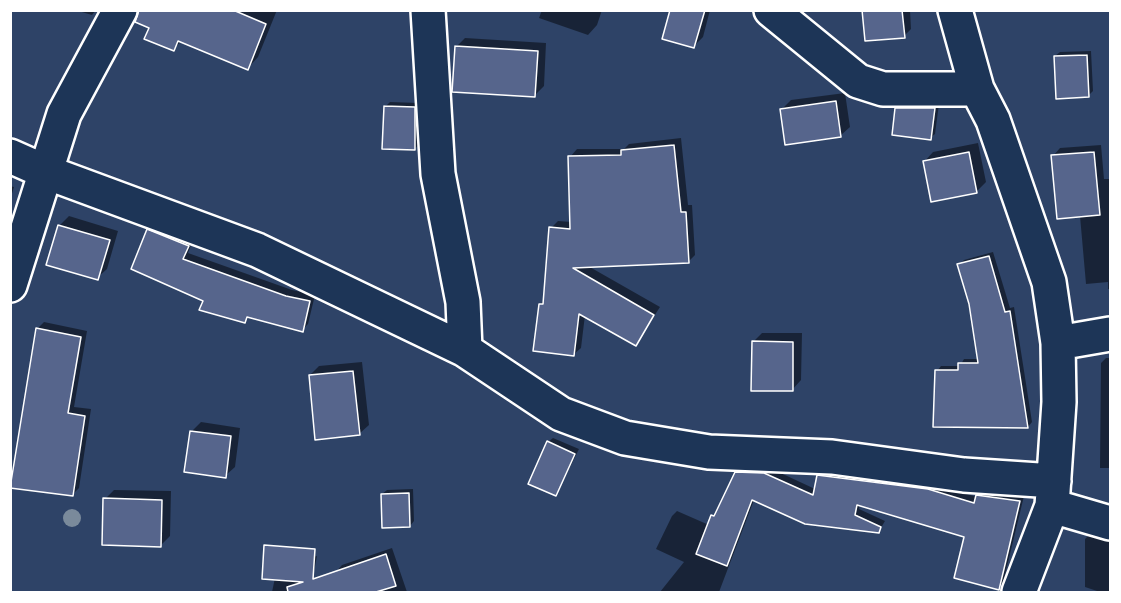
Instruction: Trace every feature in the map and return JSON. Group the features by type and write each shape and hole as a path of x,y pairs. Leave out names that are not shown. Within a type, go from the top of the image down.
{"street":[{"path":"10,285 64,114 120,10"},
{"path":"429,10 438,174 463,302 465,350"},
{"path":"771,10 858,81 883,89 977,89"},
{"path":"955,10 977,89 993,120 1049,282 1058,343 1059,402 1053,493 1019,592"},
{"path":"10,156 46,172 257,250 465,350 561,414 625,438 710,452 832,457 964,475 1053,493 1110,523"},
{"path":"1058,343 1110,334"}],"building":[{"path":"139,10 233,10 266,24 248,70 178,41 174,51 144,39 149,28 135,22"},
{"path":"670,10 705,10 694,48 662,39"},
{"path":"862,10 902,10 905,38 865,41"},
{"path":"455,46 538,51 535,97 452,92"},
{"path":"1087,55 1089,97 1056,99 1054,56"},
{"path":"836,101 841,137 785,145 780,109"},
{"path":"384,106 415,107 415,150 382,149"},
{"path":"895,108 935,108 931,140 892,135"},
{"path":"674,145 681,212 686,212 689,263 573,268 654,315 636,346 579,314 574,356 533,351 539,304 543,304 549,227 570,229 568,156 621,155 621,150"},
{"path":"969,152 977,193 931,202 923,161"},
{"path":"1094,152 1100,215 1057,219 1051,155"},
{"path":"58,225 110,240 98,280 46,265"},
{"path":"147,229 189,246 183,259 286,296 310,301 303,332 247,317 245,323 199,310 203,301 131,269"},
{"path":"989,256 1005,312 1010,311 1028,428 933,427 935,370 958,370 958,363 978,363 969,304 957,264"},
{"path":"36,328 81,337 68,413 85,416 73,496 10,488"},
{"path":"752,341 793,342 793,391 751,391"},
{"path":"353,371 360,435 315,440 309,375"},
{"path":"190,431 231,436 226,478 184,472"},
{"path":"547,441 575,454 556,496 528,484"},
{"path":"735,472 764,473 813,495 817,475 928,489 974,503 976,495 1020,501 999,590 954,578 964,537 857,505 855,515 881,527 879,533 805,524 752,500 727,566 696,554 711,515 714,516"},
{"path":"409,493 410,527 382,528 381,494"},
{"path":"103,498 162,500 161,547 102,545"},
{"path":"264,545 315,549 313,579 386,554 396,586 376,592 288,592 287,587 303,582 262,579"}]}
